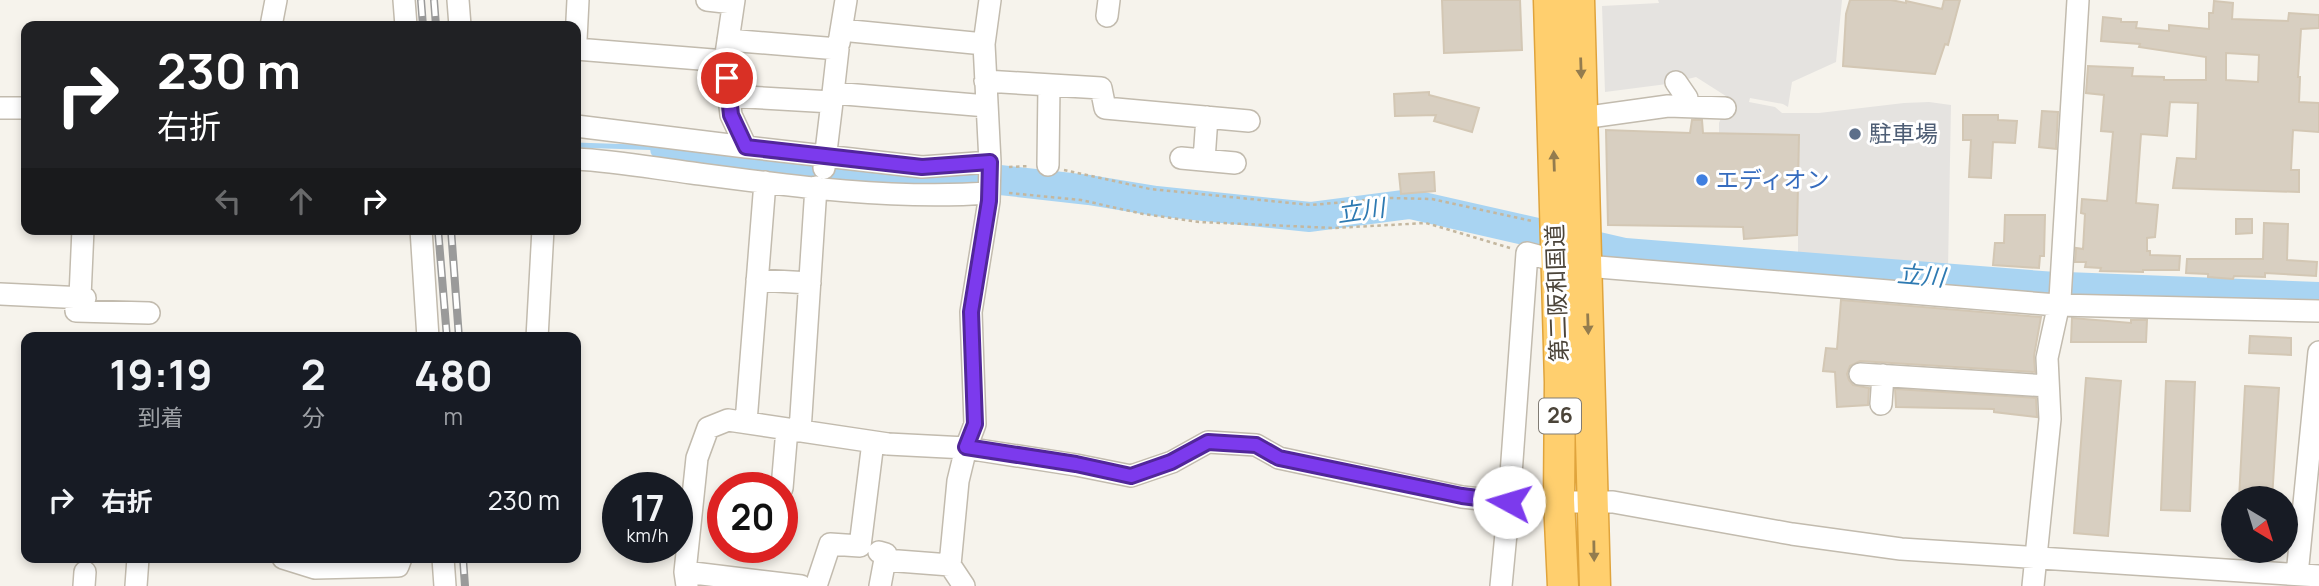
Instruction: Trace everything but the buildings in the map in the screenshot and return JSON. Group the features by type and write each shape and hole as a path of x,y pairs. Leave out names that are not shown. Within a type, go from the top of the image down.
{"highway":[{"name":"第二阪和国道","path":"1549,0 1563,586"},
{"name":"第二阪和国道","path":"1579,0 1595,586"}],"street":[{"path":"272,21 276,0"},
{"path":"404,0 406,21"},
{"path":"458,0 460,21"},
{"path":"577,21 578,0"},
{"path":"707,0 733,1 727,50 729,96 741,160"},
{"path":"785,472 793,430 820,186 846,0"},
{"path":"964,586 950,565 958,481 975,424 971,312 989,192 984,44 990,0"},
{"path":"2033,586 2050,419 2046,358 2060,294 2078,0"},
{"path":"581,49 727,50 840,40 984,44"},
{"path":"985,81 1101,88 1105,108 1248,121"},
{"path":"1676,82 1687,98 1687,106"},
{"path":"1048,165 1049,85"},
{"path":"729,96 832,97 987,106"},
{"path":"1582,118 1668,106 1725,108"},
{"path":"0,108 21,108"},
{"path":"1204,160 1207,117"},
{"path":"581,127 741,160 765,182 942,196 989,192"},
{"path":"1181,158 1235,163"},
{"path":"581,159 824,159 922,167 989,166"},
{"path":"746,422 765,182"},
{"path":"83,235 80,298 76,311 149,313"},
{"path":"421,235 428,332"},
{"path":"537,332 543,235"},
{"path":"1501,586 1527,253 1556,240"},
{"path":"1586,252 2060,294 2319,311"},
{"path":"757,280 810,283"},
{"path":"0,294 51,305 80,298"},
{"path":"2297,575 2315,419 2318,358"},
{"path":"1860,374 1976,373 2048,386"},
{"path":"1881,404 1883,375"},
{"path":"801,586 686,579 696,458 708,428 728,420 746,422 873,442 966,447 1076,464 1131,476 1171,462 1208,442 1256,445 1279,458 1462,496 1509,502 1614,502 1792,534 1901,549 2319,576"},
{"path":"860,547 873,442"},
{"path":"816,586 830,544 860,547 886,554 880,586"},
{"path":"885,560 950,565"},
{"path":"136,586 138,563"},
{"path":"299,563 315,568 398,566 399,563"},
{"path":"443,563 445,586"}],"path":[{"path":"989,166 1048,165 1089,177 1150,189 1311,205 1391,198 1432,199 1556,240"},
{"path":"989,192 1081,200 1143,214 1211,223 1334,228 1426,223 1527,253"}],"shaded area":[{"name":"駐車場","path":"1658,0 1842,0 1836,62 1792,82 1788,107 1750,98 1749,102 1775,107 1782,113 1819,113 1904,103 1951,105 1948,269 1798,255 1798,135 1719,133 1719,123 1729,98 1696,77 1667,84 1605,92 1602,6 1659,3"}],"waterway":[{"path":"581,145 665,148"},
{"name":"立川","path":"665,148 765,164 945,182 991,179 1156,201 1310,217 1410,204 1625,253 2055,287"},
{"name":"立川","path":"2066,287 2319,297"}],"railway":[{"path":"421,0 423,21"},
{"path":"434,0 436,21"},
{"path":"438,235 447,332"},
{"path":"451,235 459,332"},
{"path":"463,563 465,586"}],"place":[{"name":"駐車場","path":"1855,134"},
{"name":"エディオン","path":"1702,180"}],"route":[{"path":"727,78 731,115 746,147 922,167 990,162 989,201 971,312 975,424 966,447 1076,464 1131,476 1171,462 1208,442 1256,445 1279,458 1462,496 1509,502"}]}
